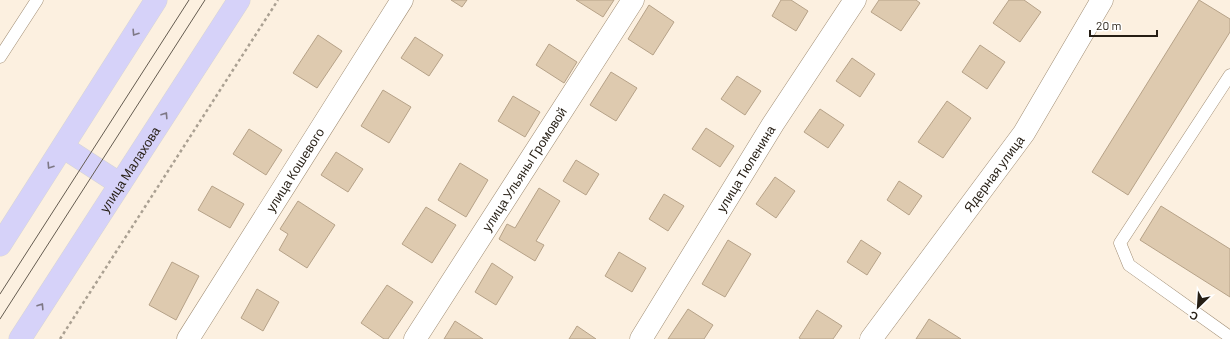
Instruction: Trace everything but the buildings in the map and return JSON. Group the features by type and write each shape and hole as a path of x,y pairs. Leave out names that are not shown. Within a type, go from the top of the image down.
{"main road":[{"path":"0,244 156,0"},
{"name":"улица Малахова","path":"20,339 239,0"},
{"path":"63,147 120,184"}],"street":[{"name":"улица Кошевого","path":"188,339 402,0"},
{"name":"улица Ульяны Громовой","path":"415,339 634,0"},
{"name":"улица Тюленина","path":"641,339 773,124 855,0"},
{"name":"Ядерная улица","path":"871,339 1024,133 1102,0"}],"lane":[{"path":"0,57 36,0"},
{"path":"1230,75 1120,243 1129,265 1230,337"}],"path":[{"path":"60,339 278,0"}],"tram line":[{"path":"0,294 189,0"},
{"path":"0,319 205,0"}]}
